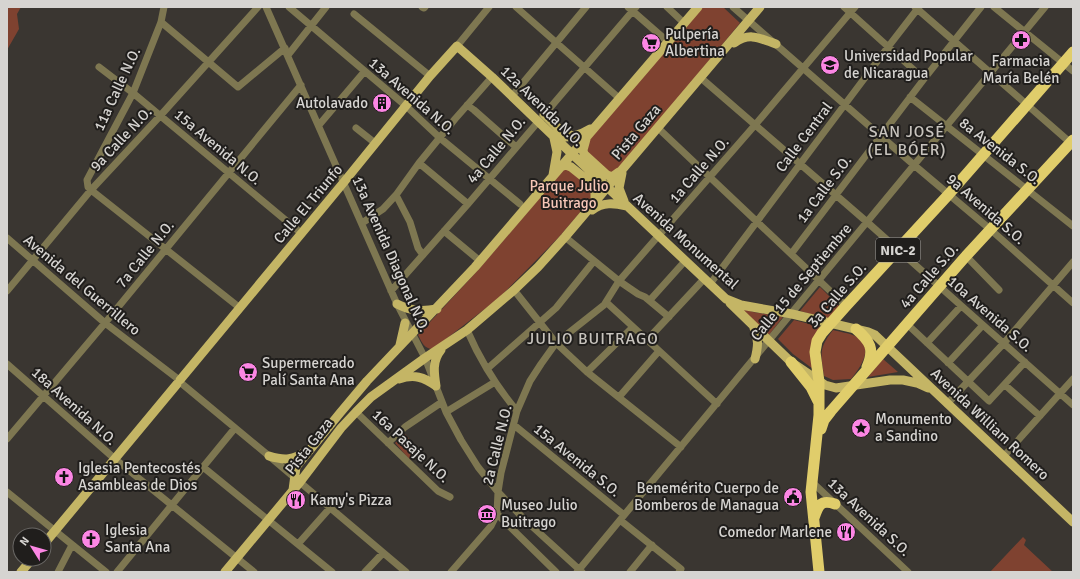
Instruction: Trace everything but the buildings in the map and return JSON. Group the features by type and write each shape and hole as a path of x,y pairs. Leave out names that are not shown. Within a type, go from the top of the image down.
{"highway":[{"name":"3a Calle S.O.","path":"817,439 820,405 815,347 821,335 949,194 1073,52"},
{"name":"4a Calle S.O.","path":"817,439 824,420 828,414 865,371 966,256 1072,143"},
{"path":"856,329 866,337 871,347 871,357 865,371"},
{"path":"791,362 811,387 820,405"},
{"name":"NIC-2","path":"817,439 812,482 818,572"},
{"path":"814,521 817,508 823,502 828,501 835,504"}],"main road":[{"name":"Pista Gaza","path":"297,479 296,467 367,381 437,309 480,261 698,7"},
{"name":"Pista Gaza","path":"268,520 293,490 297,479 341,428 371,397 424,358 467,330 514,290 566,237 728,47 760,7"},
{"path":"728,47 742,38 753,36 776,44"},
{"name":"Calle El Triunfo","path":"52,534 240,308 430,76 457,46"},
{"name":"12a Avenida N.O.","path":"457,46 512,96 541,118 554,137 607,188"},
{"path":"541,118 559,130 572,136"},
{"path":"553,176 557,152 554,137 563,138 584,133 595,126"},
{"path":"587,136 583,145 584,154 607,175 612,177 623,169"},
{"path":"560,168 571,166 590,183 595,189 595,203"},
{"path":"623,169 619,181 619,188 626,206"},
{"name":"Avenida Monumental","path":"607,188 726,299 741,305 792,314 856,329 875,335 887,346"},
{"path":"584,216 602,204 614,203 626,206"},
{"path":"726,299 791,362 819,382 833,388 890,380 903,380 917,383 939,396"},
{"path":"397,304 418,311 437,309"},
{"path":"398,350 405,322"},
{"path":"750,322 758,338 758,349 755,359"},
{"path":"436,386 434,361 446,344"},
{"name":"Avenida William Romero","path":"887,346 1073,522"},
{"path":"392,382 407,377 416,376 426,379 436,386"},
{"path":"269,456 279,459 286,459 298,456 311,448"},
{"path":"225,572 268,520"}],"street":[{"name":"11a Calle N.O.","path":"91,190 86,183 87,180 133,93 161,22 164,7"},
{"name":"9a Calle N.O.","path":"7,291 91,190 258,7"},
{"name":"13a Avenida Diagonal N.O.","path":"266,7 391,291 424,358 446,412 461,440 475,462 498,492 579,571"},
{"name":"13a Avenida N.O.","path":"289,7 406,106 440,138 520,204"},
{"path":"161,22 238,87 286,52 311,26 326,7"},
{"path":"457,46 489,7"},
{"path":"516,7 619,98"},
{"path":"512,96 586,7"},
{"path":"667,7 684,23"},
{"name":"9a Avenida S.O.","path":"733,7 991,230 1073,303"},
{"path":"844,7 853,10 888,47 924,79"},
{"name":"1a Calle S.O.","path":"791,254 910,97 981,7"},
{"path":"994,7 1073,71"},
{"name":"Calle 15 de Septiembre","path":"579,571 947,126 1043,7"},
{"path":"633,8 668,42"},
{"name":"4a Calle N.O.","path":"391,291 468,204 633,8"},
{"path":"917,8 1072,143"},
{"name":"Calle Central","path":"647,340 669,317 707,282 756,222 917,8"},
{"name":"1a Calle N.O.","path":"556,343 606,302 619,281 853,10"},
{"path":"354,14 430,76"},
{"name":"15a Avenida N.O.","path":"99,67 133,93 301,233"},
{"path":"319,125 364,72"},
{"path":"362,223 383,209 396,195 419,163 492,77"},
{"name":"10a Avenida S.O.","path":"701,78 868,222 939,287 1073,404"},
{"name":"7a Calle N.O.","path":"7,439 166,250 301,85"},
{"name":"8a Avenida S.O.","path":"910,97 1073,226"},
{"path":"467,106 474,110 516,147"},
{"path":"356,128 376,143"},
{"path":"658,128 846,306"},
{"path":"419,163 468,204"},
{"path":"91,190 240,308"},
{"path":"396,195 410,222 418,248 423,255"},
{"path":"444,231 480,261"},
{"path":"566,237 619,281 650,300 669,317"},
{"name":"Avenida del Guerrillero","path":"7,238 105,323 141,352 149,356 406,572"},
{"path":"966,256 1000,290"},
{"path":"486,369 556,308 594,261"},
{"path":"650,300 685,261"},
{"path":"947,404 1004,343 1073,262"},
{"path":"514,290 556,343 587,372 681,447"},
{"path":"606,302 717,404"},
{"path":"927,343 961,306"},
{"path":"907,324 989,401 1025,362"},
{"path":"948,362 983,325"},
{"path":"587,372 633,327"},
{"path":"467,330 486,369 517,411"},
{"name":"2a Calle N.O.","path":"497,514 501,473 517,411 530,381 556,343"},
{"path":"619,397 659,351"},
{"name":"18a Avenida N.O.","path":"7,364 115,459 254,572"},
{"path":"1004,456 1073,379"},
{"path":"446,412 495,382"},
{"path":"1005,385 1040,416"},
{"path":"388,443 417,418 442,402"},
{"name":"16a Pasaje N.O.","path":"356,412 438,491 450,497"},
{"name":"15a Avenida S.O.","path":"514,425 681,569 679,572"},
{"path":"117,572 235,428"},
{"path":"203,467 332,572"},
{"name":"13a Avenida S.O.","path":"812,482 908,572"},
{"path":"7,492 106,572"},
{"path":"298,544 330,508"},
{"path":"451,572 490,526 497,514 556,572"},
{"path":"58,572 72,545"},
{"path":"630,572 652,545"},
{"path":"365,572 383,553"}],"green space":[{"path":"7,7 21,7 17,14 19,29 7,50"},
{"path":"703,7 723,7 740,23 617,172 610,173 588,153 587,144 589,140"},
{"name":"Parque Julio Buitrago","path":"570,168 594,189 594,196 559,237 499,298 433,349 427,348 422,343 418,335 479,269 564,169"},
{"path":"820,287 839,306 828,319 800,311"},
{"path":"740,307 753,312 783,317 769,335"},
{"path":"794,320 821,327 813,369 793,354 778,339"},
{"path":"833,330 855,336 861,340 864,345 865,351 862,363 851,379 833,380 824,376 822,352 825,342"},
{"path":"883,359 898,372 868,377"},
{"path":"405,434 420,451 410,460 395,443"},
{"path":"1023,537 1026,540 1024,545 1053,572 990,572"}],"place":[{"name":"Farmacia María Belén","path":"1021,40"},
{"name":"Pulpería Albertina","path":"651,43"},
{"name":"Universidad Popular de Nicaragua","path":"830,65"},
{"name":"Autolavado","path":"382,103"},
{"name":"Supermercado Palí Santa Ana","path":"248,372"},
{"name":"Monumento a Sandino","path":"861,428"},
{"name":"Iglesia Pentecostés Asambleas de Dios","path":"64,477"},
{"name":"Benemérito Cuerpo de Bomberos de Managua","path":"793,497"},
{"name":"Kamy's Pizza","path":"296,500"},
{"name":"Museo Julio Buitrago","path":"487,514"},
{"name":"Comedor Marlene","path":"846,532"},
{"name":"Iglesia Santa Ana","path":"91,539"}],"district":[{"name":"SAN JOSÉ (EL BÓER)","path":"907,140"},
{"name":"JULIO BUITRAGO","path":"593,338"}]}
